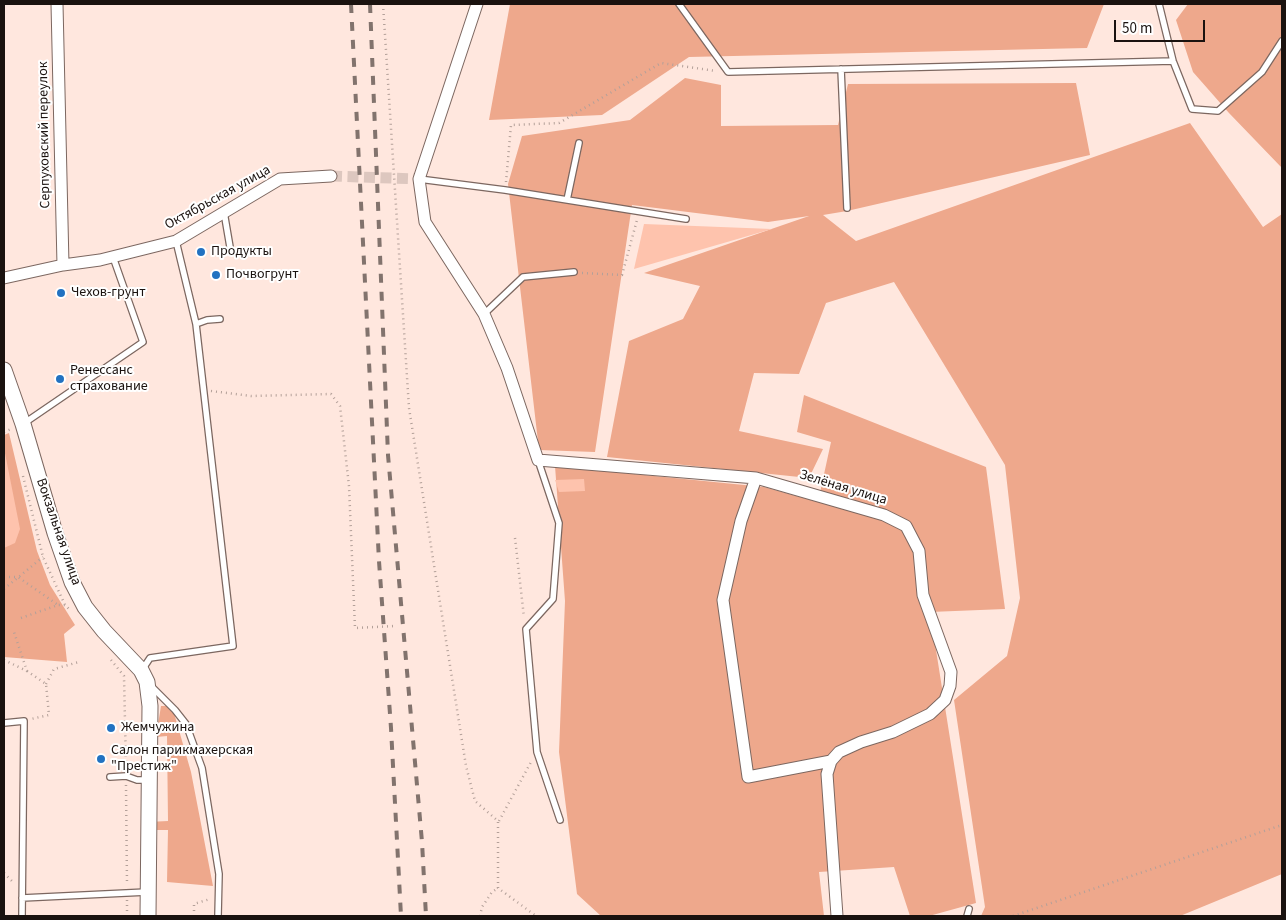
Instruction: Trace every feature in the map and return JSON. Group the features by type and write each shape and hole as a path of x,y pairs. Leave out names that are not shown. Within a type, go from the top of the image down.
{"street":[{"name":"Серпуховский переулок","path":"57,4 63,266"},
{"path":"477,4 419,179 425,222 484,314 507,368 538,460"},
{"name":"Октябрьская улица","path":"4,278 113,257 176,241 280,178 331,176"},
{"name":"Вокзальная улица","path":"4,370 17,426 72,582 85,607 94,619 144,676"},
{"name":"Зелёная улица","path":"538,460 756,478 884,515 906,526 919,551 923,595 951,672 950,686 945,700 930,714 893,732 861,742 839,752 831,761 748,777 723,600 741,521 756,478"},
{"path":"144,676 150,706 148,916"},
{"path":"831,761 827,774 837,916"}],"lane":[{"path":"679,4 728,72 1173,61"},
{"path":"1159,4 1173,61 1192,109 1218,111 1262,72 1282,41"},
{"path":"841,69 847,208"},
{"path":"567,200 579,143"},
{"path":"419,179 505,190 686,220"},
{"path":"224,212 230,247"},
{"path":"176,241 196,324 233,646 150,658 144,676 186,724 202,768 219,874 218,916"},
{"path":"17,426 143,342 113,257"},
{"path":"484,314 523,277 574,272"},
{"path":"196,324 207,320 220,319"},
{"path":"538,460 558,523 553,599 526,628 536,752 560,820"},
{"path":"4,723 24,721 22,916"},
{"path":"110,777 126,776 137,780 149,780"},
{"path":"22,898 148,892"},
{"path":"967,916 969,909"}],"path":[{"path":"383,4 410,408 466,766 475,801 498,821"},
{"path":"505,190 511,125 559,124 661,63 728,72"},
{"path":"574,272 622,275 639,212"},
{"path":"204,390 251,396 330,394 340,406 349,486 355,628 395,626"},
{"path":"4,432 17,426"},
{"path":"23,475 43,557 65,605 71,612"},
{"path":"515,538 526,628"},
{"path":"4,589 43,557"},
{"path":"4,577 18,577 58,605"},
{"path":"21,618 58,605 65,605"},
{"path":"14,632 26,671"},
{"path":"107,654 124,676 128,916"},
{"path":"4,660 46,684"},
{"path":"24,721 49,716 46,684 54,669 79,662"},
{"path":"498,888 498,821 536,752"},
{"path":"1013,916 1282,824"},
{"path":"480,916 482,907 492,892 498,888"},
{"path":"498,888 536,916"},
{"path":"194,916 194,904 218,896"}],"shaded area":[{"path":"510,4 1104,4 1087,48 689,57 602,115 489,120"},
{"path":"1188,4 1282,4 1282,168 1193,72 1176,20"},
{"path":"685,78 721,85 721,126 838,125 848,84 1076,83 1090,155 823,215 856,241 1190,123 1263,227 1282,214 1282,874 1180,916 981,916 985,907 954,700 1007,656 1020,598 1005,465 894,282 826,303 799,374 754,373 739,431 823,449 809,478 607,457 629,341 683,319 700,286 644,273 809,216 768,222 632,205 595,452 539,450 508,184 522,136 630,120"},
{"path":"644,224 772,229 634,269"},
{"path":"804,395 986,467 1005,609 930,612 976,903 929,916 910,916 894,867 819,872 824,916 601,916 577,894 559,752 565,601 555,466 764,487 818,502 831,442 797,432"},
{"path":"9,433 37,551 50,585 75,625 64,634 67,662 4,657 4,435"},
{"path":"4,448 20,529 15,543 4,548"},
{"path":"584,479 585,491 559,492 555,480"},
{"path":"161,706 169,706 174,713 191,772 213,886 167,882 168,830 148,830 148,822 168,821 167,736 156,737"}],"tunnel":[{"path":"331,176 419,179"}],"railway":[{"path":"351,4 379,561 391,728 401,916"},
{"path":"370,4 388,455 422,842 426,916"}],"place":[{"name":"Продукты","path":"201,252"},
{"name":"Почвогрунт","path":"216,275"},
{"name":"Чехов-грунт","path":"61,293"},
{"name":"Ренессанс страхование","path":"60,379"},
{"name":"Жемчужина","path":"111,728"},
{"name":"Салон парикмахерская \"Престиж\"","path":"101,759"}]}
